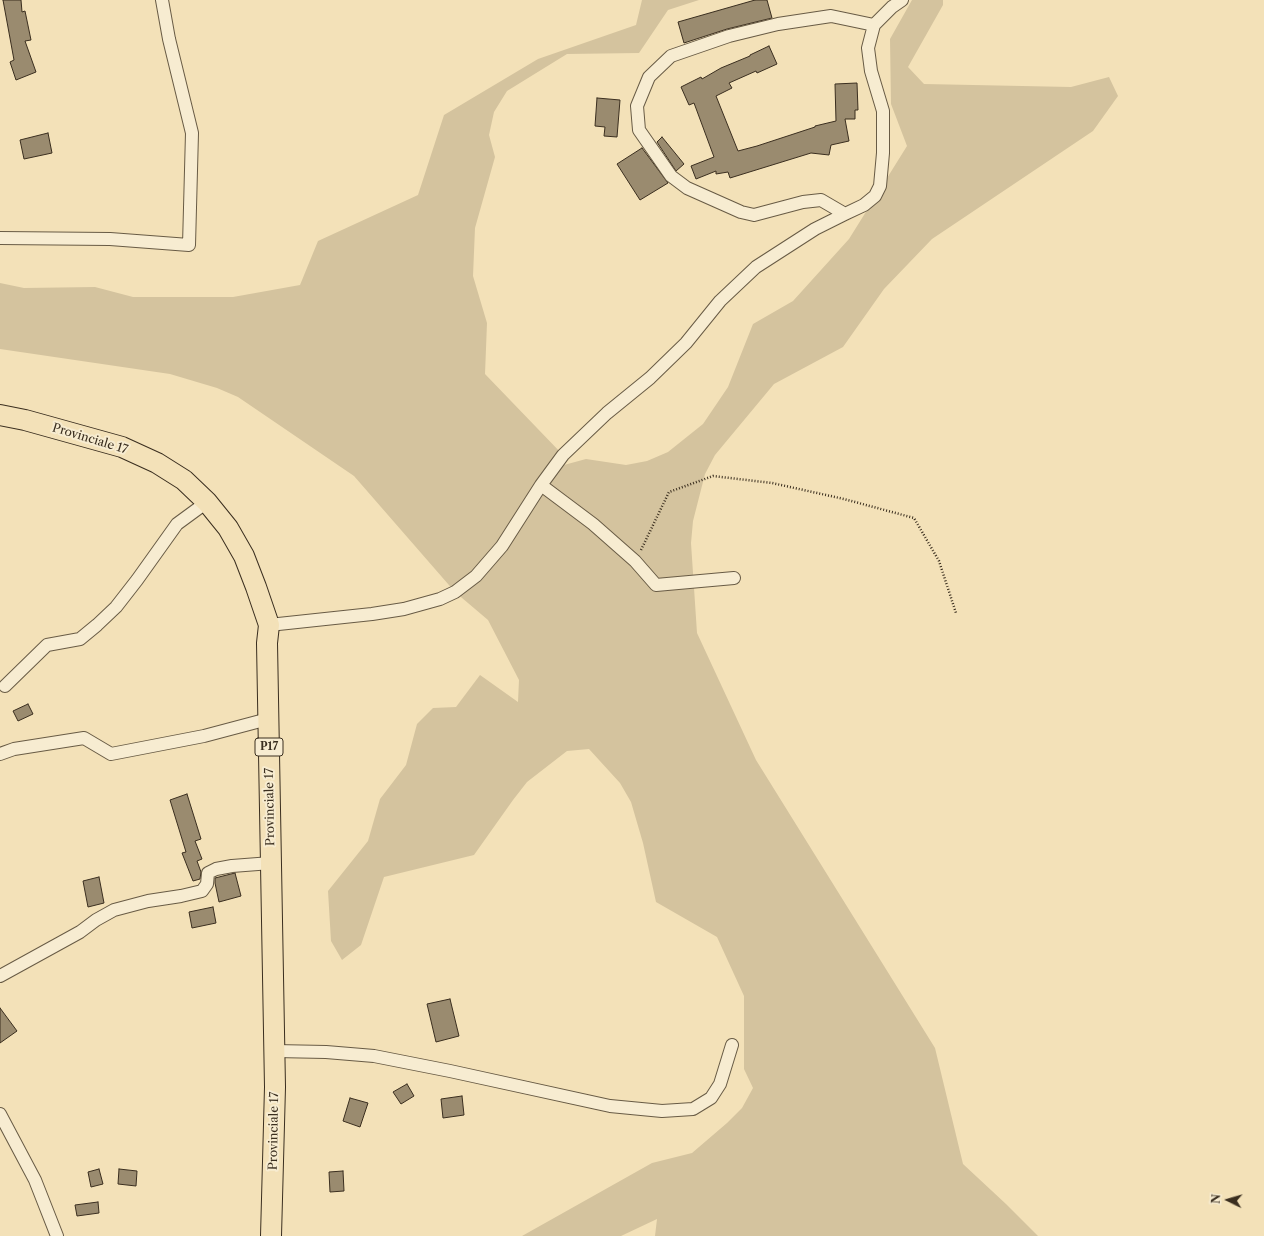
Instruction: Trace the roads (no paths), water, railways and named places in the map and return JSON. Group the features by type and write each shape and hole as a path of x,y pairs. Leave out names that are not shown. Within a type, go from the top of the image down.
{"main road":[{"name":"Provinciale 17","path":"0,415 25,420 122,447 157,463 184,480 207,502 228,528 244,556 269,625 266,643 275,1051 271,1236"}],"street":[{"path":"0,238 110,239 189,245 192,133 169,39 162,0"},
{"path":"269,625 372,614 440,599 456,592 476,576 502,546 541,485 563,456 607,413 650,378 686,343 720,301 756,267 796,241 864,205 875,196 880,186 883,152 883,111 871,71 868,48 874,24 902,0"},
{"path":"845,214 821,200 803,202 754,215 740,212 687,188 671,176 639,130 637,106 650,77 671,56 678,53 729,36 778,24 831,16 874,24"},
{"path":"541,485 593,524 635,561 656,585 734,578"},
{"path":"5,686 47,645 80,639 97,625 116,607 177,524 207,502"},
{"path":"0,754 14,749 84,738 111,754 204,736 268,719"},
{"path":"0,976 80,932 96,920 114,910 148,901 202,891 207,884 208,873 216,869 232,866 271,863"},
{"path":"275,1051 326,1052 374,1056 610,1106 662,1111 693,1109 711,1098 720,1084 732,1045"},
{"path":"0,1114 34,1180 58,1236"}]}
